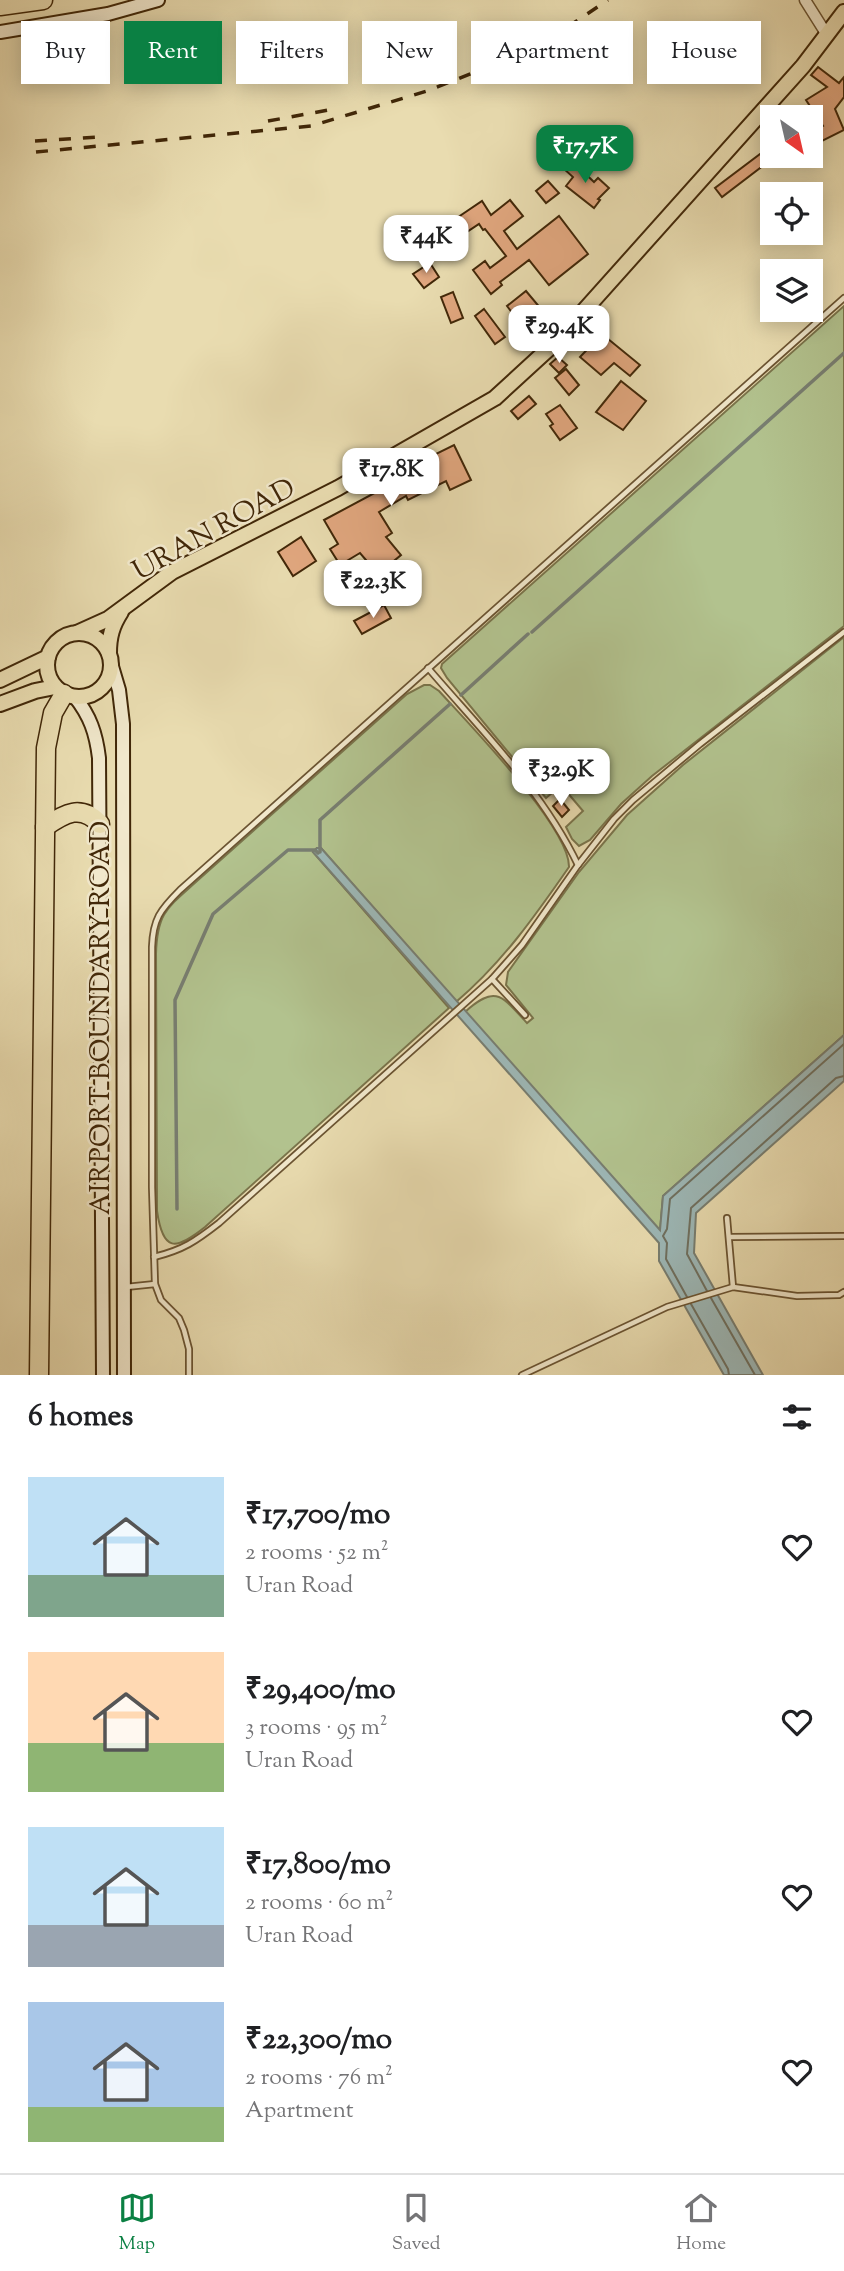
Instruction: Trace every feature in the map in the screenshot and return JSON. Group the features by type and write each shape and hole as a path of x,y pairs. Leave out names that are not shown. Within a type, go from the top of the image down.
{"highway":[{"path":"0,6 43,0"},
{"path":"40,1375 48,729 53,713 65,693"},
{"path":"45,827 69,813 80,812 91,815 100,824"}],"main road":[{"name":"URAN ROAD","path":"77,633 108,619 172,572 338,488 495,398 556,342 803,66 844,12"},
{"name":"URAN ROAD","path":"110,658 109,639 113,625 124,608"},
{"path":"0,704 35,691 86,696 96,692 110,674 110,658 96,638 77,633 58,640 48,657 49,678 65,693"},
{"path":"0,680 48,657"}],"street":[{"path":"0,32 108,15 158,0"},
{"path":"805,0 827,35"},
{"name":"AIRPORT BOUNDARY ROAD","path":"110,658 123,723 123,1203 126,1287 124,1375"},
{"name":"AIRPORT BOUNDARY ROAD","path":"65,693 89,716 97,737 100,824 103,1375"}],"lane":[{"path":"189,1375 184,1330 179,1318 161,1300 155,1284 152,1188 152,947 155,920 180,890 844,298"},
{"path":"154,1257 180,1250 211,1229 492,979 522,946 578,865 614,819 633,800 682,758 844,632"},
{"path":"428,668 539,798 566,839 578,865"},
{"path":"492,979 525,1015"},
{"path":"727,1218 733,1287"},
{"path":"730,1237 844,1236"},
{"path":"126,1287 155,1284"},
{"path":"522,1375 667,1307 733,1287 797,1296 839,1295 844,1292"}],"green space":[{"path":"844,306 844,626 652,776 621,804 590,840 579,846 566,827 583,811 561,785 546,798 447,678 441,668 442,664"},
{"path":"844,637 844,1035 663,1196 660,1231 465,1012 484,998 492,996 505,1000 527,1023 533,1018 506,985 508,972 579,872 627,815 683,765"},
{"path":"424,685 430,685 439,691 515,776 553,828 565,850 569,867 503,955 456,1002 321,848 317,848 313,852 449,1008 205,1227 186,1240 172,1243 163,1234 157,1211 156,954 162,920 171,905 187,890 407,694"}],"water":[{"path":"321,848 660,1230 663,1196 844,1035 844,1081 696,1213 694,1253 763,1375 724,1375 659,1261 659,1243 313,852"}],"building":[{"path":"818,67 839,83 844,77 844,97 835,109 844,130 823,140 823,105 809,105 806,100 827,87 811,75"},
{"path":"760,154 760,168 722,197 715,188"},
{"path":"571,160 594,182 598,178 609,188 598,199 600,200 594,208 566,186 573,177 563,168"},
{"path":"548,181 559,193 546,203 536,191"},
{"path":"510,200 523,216 504,231 517,249 559,216 588,254 549,285 529,260 500,282 502,285 491,294 473,270 485,261 490,268 506,256 485,229 479,224 455,240 457,242 442,253 428,232 442,222 445,226 482,201 491,215"},
{"path":"416,218 423,230 407,239 400,227"},
{"path":"430,263 439,277 424,288 413,274"},
{"path":"526,291 547,316 527,332 507,306"},
{"path":"453,292 463,318 451,323 441,297"},
{"path":"484,309 505,337 495,344 475,316"},
{"path":"602,334 640,365 630,376 614,363 601,375 580,357"},
{"path":"558,357 567,365 559,373 550,364"},
{"path":"566,369 579,385 569,395 555,378"},
{"path":"621,381 646,401 623,430 596,412"},
{"path":"529,396 536,404 518,419 511,411"},
{"path":"560,405 577,428 560,440 550,426 553,424 546,414"},
{"path":"454,445 471,480 450,490 446,481 408,500 406,496 379,512 392,533 386,537 401,555 378,574 360,553 340,565 330,549 338,544 324,520 397,481 391,471 401,465 403,467 426,454 428,458"},
{"path":"301,537 316,561 293,576 278,552"},
{"path":"384,605 391,618 362,634 354,621"},
{"path":"560,799 569,810 562,817 553,806"}],"waterway":[{"path":"532,632 844,353"},
{"path":"461,695 528,634"},
{"path":"320,852 320,820 450,704"},
{"path":"177,1209 175,1000 213,914 288,850 315,850 318,853"}],"railway":[{"path":"36,152 311,126 427,91 498,63 566,28 608,0"},
{"path":"268,121 334,109"},
{"path":"35,141 98,137"}]}
